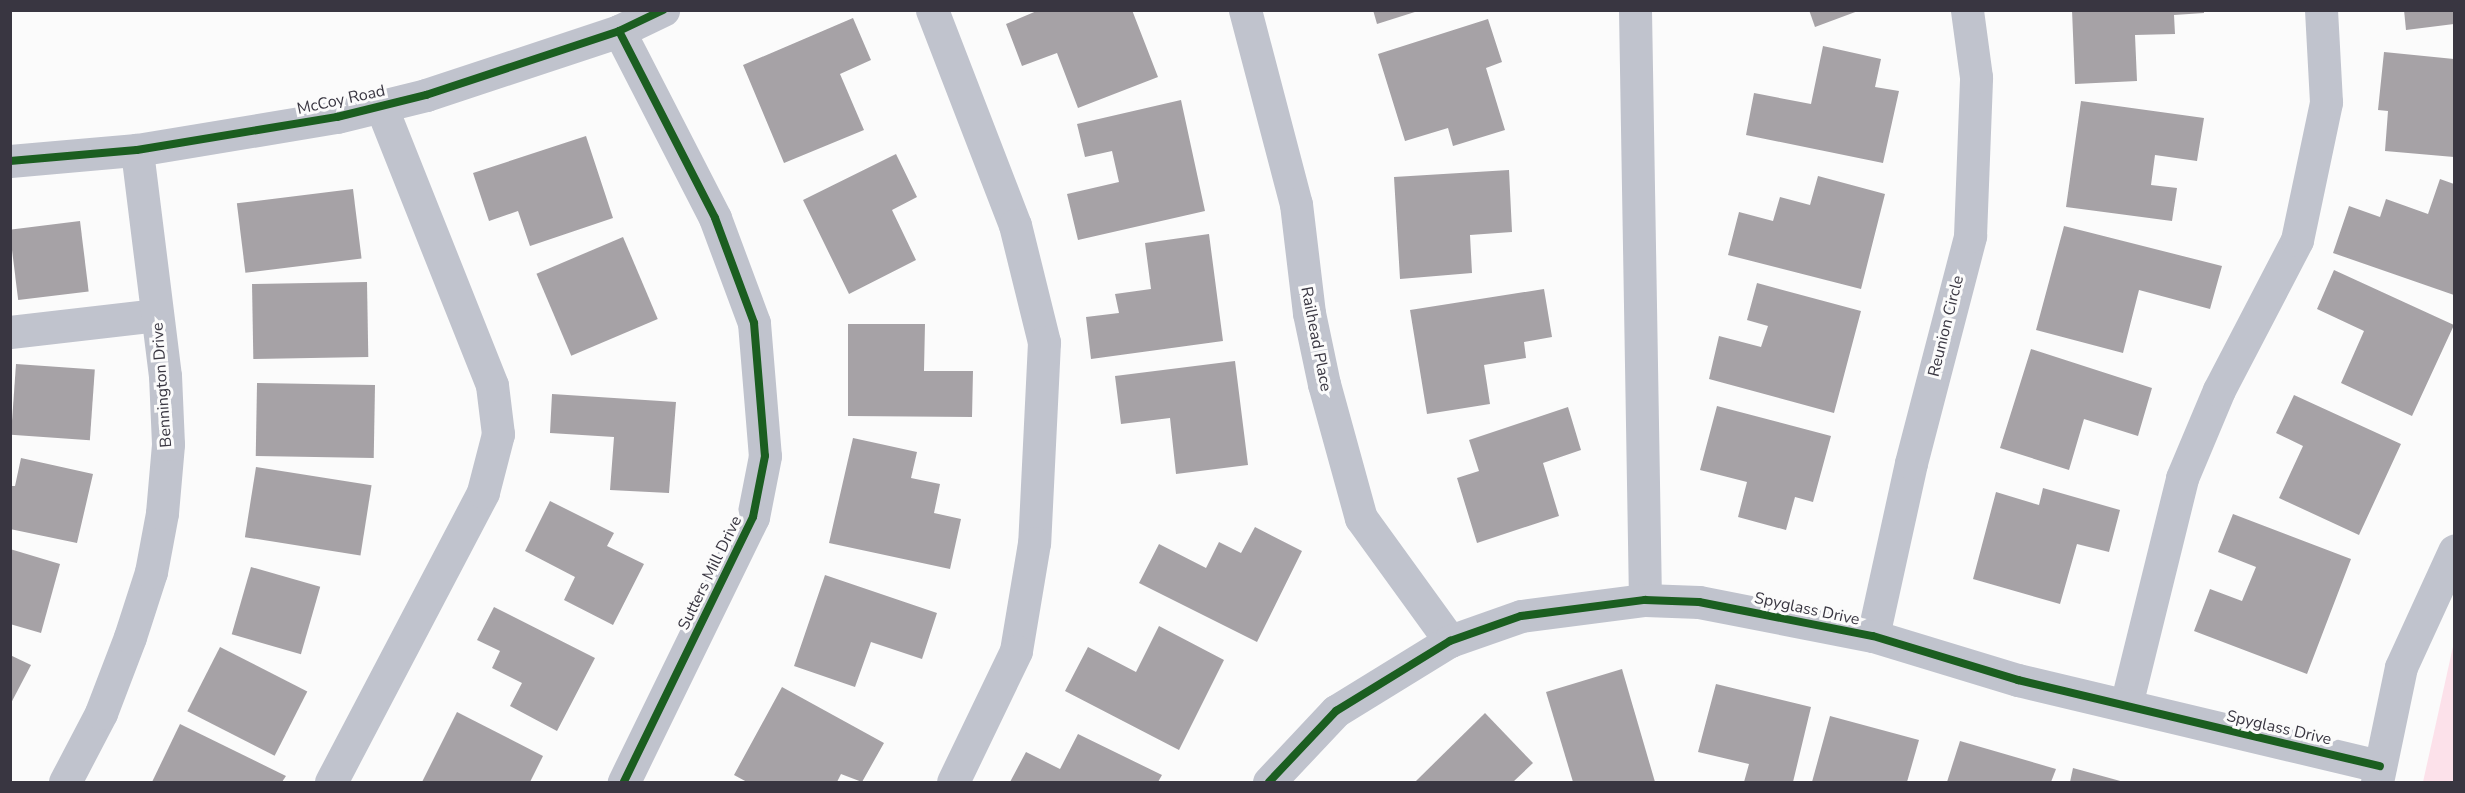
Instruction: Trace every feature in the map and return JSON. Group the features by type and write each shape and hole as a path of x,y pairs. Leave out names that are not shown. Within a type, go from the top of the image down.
{"street":[{"name":"McCoy Road","path":"10,161 137,150 381,106 619,31 663,10"},
{"path":"932,10 1015,225 1044,342 1035,543 1016,651 953,783"},
{"name":"Railhead Place","path":"1245,10 1296,204 1313,333 1361,518 1450,641"},
{"path":"1635,10 1645,600"},
{"name":"Reunion Circle","path":"1874,636 1911,463 1970,236 1976,78 1966,10"},
{"path":"2126,705 2182,478 2219,390 2297,240 2326,102 2321,10"},
{"name":"Sutters Mill Drive","path":"619,31 715,218 754,323 765,456 753,517 624,783"},
{"path":"331,783 483,492 498,434 492,386 381,106"},
{"name":"Bennington Drive","path":"64,783 101,713 153,562 168,444 157,315 137,150"},
{"path":"10,332 157,315"},
{"path":"2379,774 2401,667 2454,551"},
{"name":"Spyglass Drive","path":"1269,783 1336,711 1450,641 1521,616 1645,600 1700,602 1874,636 2379,774"}],"shaded area":[{"path":"2454,642 2454,782 2423,782"}],"building":[{"path":"1039,10 1132,10 1158,77 1078,108 1057,53 1022,66 1006,24"},
{"path":"1373,10 1418,10 1418,11 1377,24"},
{"path":"1809,10 1858,10 1858,11 1815,27"},
{"path":"2072,10 2204,10 2204,13 2174,15 2175,34 2135,35 2137,81 2075,84"},
{"path":"2404,10 2454,10 2454,24 2406,30"},
{"path":"853,18 871,60 840,74 864,130 784,163 743,65"},
{"path":"1488,19 1502,62 1486,68 1505,130 1453,146 1448,128 1405,141 1378,54"},
{"path":"1823,46 1881,59 1875,87 1899,91 1883,163 1746,135 1754,93 1811,104"},
{"path":"2384,52 2454,59 2454,157 2385,151 2388,111 2378,110"},
{"path":"1181,100 1205,211 1078,240 1067,194 1119,182 1112,151 1085,157 1077,124"},
{"path":"2081,101 2204,118 2197,161 2155,155 2151,185 2177,188 2172,221 2066,207"},
{"path":"586,136 613,218 530,246 518,211 489,221 473,173"},
{"path":"896,154 917,197 892,210 916,260 849,294 803,200"},
{"path":"1509,170 1512,232 1470,235 1472,273 1400,279 1394,177"},
{"path":"1818,176 1885,194 1861,289 1728,255 1739,212 1773,221 1780,197 1810,205"},
{"path":"2440,179 2454,184 2454,295 2333,253 2349,206 2380,217 2386,199 2428,214"},
{"path":"353,189 362,258 245,273 237,203"},
{"path":"80,221 89,291 18,300 10,230"},
{"path":"2064,226 2222,266 2210,309 2139,290 2123,353 2036,330"},
{"path":"1209,234 1223,341 1091,359 1086,317 1119,313 1115,294 1151,289 1145,243"},
{"path":"623,237 658,319 571,356 536,274"},
{"path":"2334,270 2454,325 2412,416 2341,383 2364,331 2317,309"},
{"path":"367,282 368,357 253,359 252,284"},
{"path":"1757,283 1861,311 1834,413 1709,379 1719,336 1761,347 1768,326 1747,320"},
{"path":"1544,289 1552,337 1524,342 1526,358 1484,365 1490,404 1427,414 1410,310"},
{"path":"848,324 925,324 924,371 973,371 972,417 848,416"},
{"path":"2031,349 2152,388 2138,436 2084,419 2069,470 2000,448"},
{"path":"1235,361 1248,465 1176,474 1170,418 1121,424 1115,376"},
{"path":"16,364 95,370 90,440 11,435"},
{"path":"257,383 375,385 374,458 256,456"},
{"path":"552,394 676,402 669,493 610,490 614,437 550,433"},
{"path":"2294,395 2401,444 2359,535 2279,498 2303,446 2276,433"},
{"path":"1717,406 1831,436 1813,502 1795,497 1786,530 1738,517 1747,482 1700,470"},
{"path":"1568,407 1581,450 1543,463 1559,516 1477,543 1457,478 1479,471 1469,440"},
{"path":"853,438 917,452 911,478 940,484 934,513 961,519 950,569 829,543"},
{"path":"21,458 93,474 77,543 10,529 10,486 15,486"},
{"path":"256,467 372,485 360,555 245,537"},
{"path":"2043,488 2120,510 2109,552 2077,544 2060,604 1973,579 1996,492 2039,505"},
{"path":"550,501 614,533 607,546 644,564 613,625 564,600 575,577 525,551"},
{"path":"2233,514 2351,559 2307,674 2194,631 2210,589 2242,601 2256,567 2218,552"},
{"path":"1255,527 1302,551 1257,642 1139,583 1159,544 1206,568 1219,542 1241,553"},
{"path":"10,549 60,564 41,633 10,624"},
{"path":"251,567 320,587 301,654 232,634"},
{"path":"825,575 937,613 922,659 871,642 855,687 794,666"},
{"path":"494,607 595,658 557,731 510,706 522,683 492,668 500,651 477,640"},
{"path":"1159,626 1224,660 1179,750 1065,691 1088,647 1136,672"},
{"path":"220,647 307,691 275,756 187,711"},
{"path":"10,655 31,665 10,705"},
{"path":"1622,669 1655,782 1573,782 1546,692"},
{"path":"1716,684 1811,707 1793,782 1744,782 1749,764 1698,752"},
{"path":"782,687 884,743 862,782 841,774 837,782 747,782 734,775"},
{"path":"457,712 543,756 530,782 422,782"},
{"path":"1485,713 1533,763 1513,782 1415,782"},
{"path":"1830,716 1919,740 1907,782 1812,782"},
{"path":"180,724 286,776 282,782 152,782"},
{"path":"1078,734 1162,775 1158,782 1010,782 1026,752 1060,769"},
{"path":"1960,741 2056,769 2051,782 1947,782"},
{"path":"2073,768 2124,782 2070,782"}],"cycle path":[{"path":"10,161 137,150 337,117 426,95 619,31 663,10"},
{"path":"619,31 715,218 754,323 765,456 753,517 624,782"},
{"path":"1269,782 1336,711 1450,641 1521,616 1645,600 1699,602 1873,636 2018,680 2380,766"}]}
